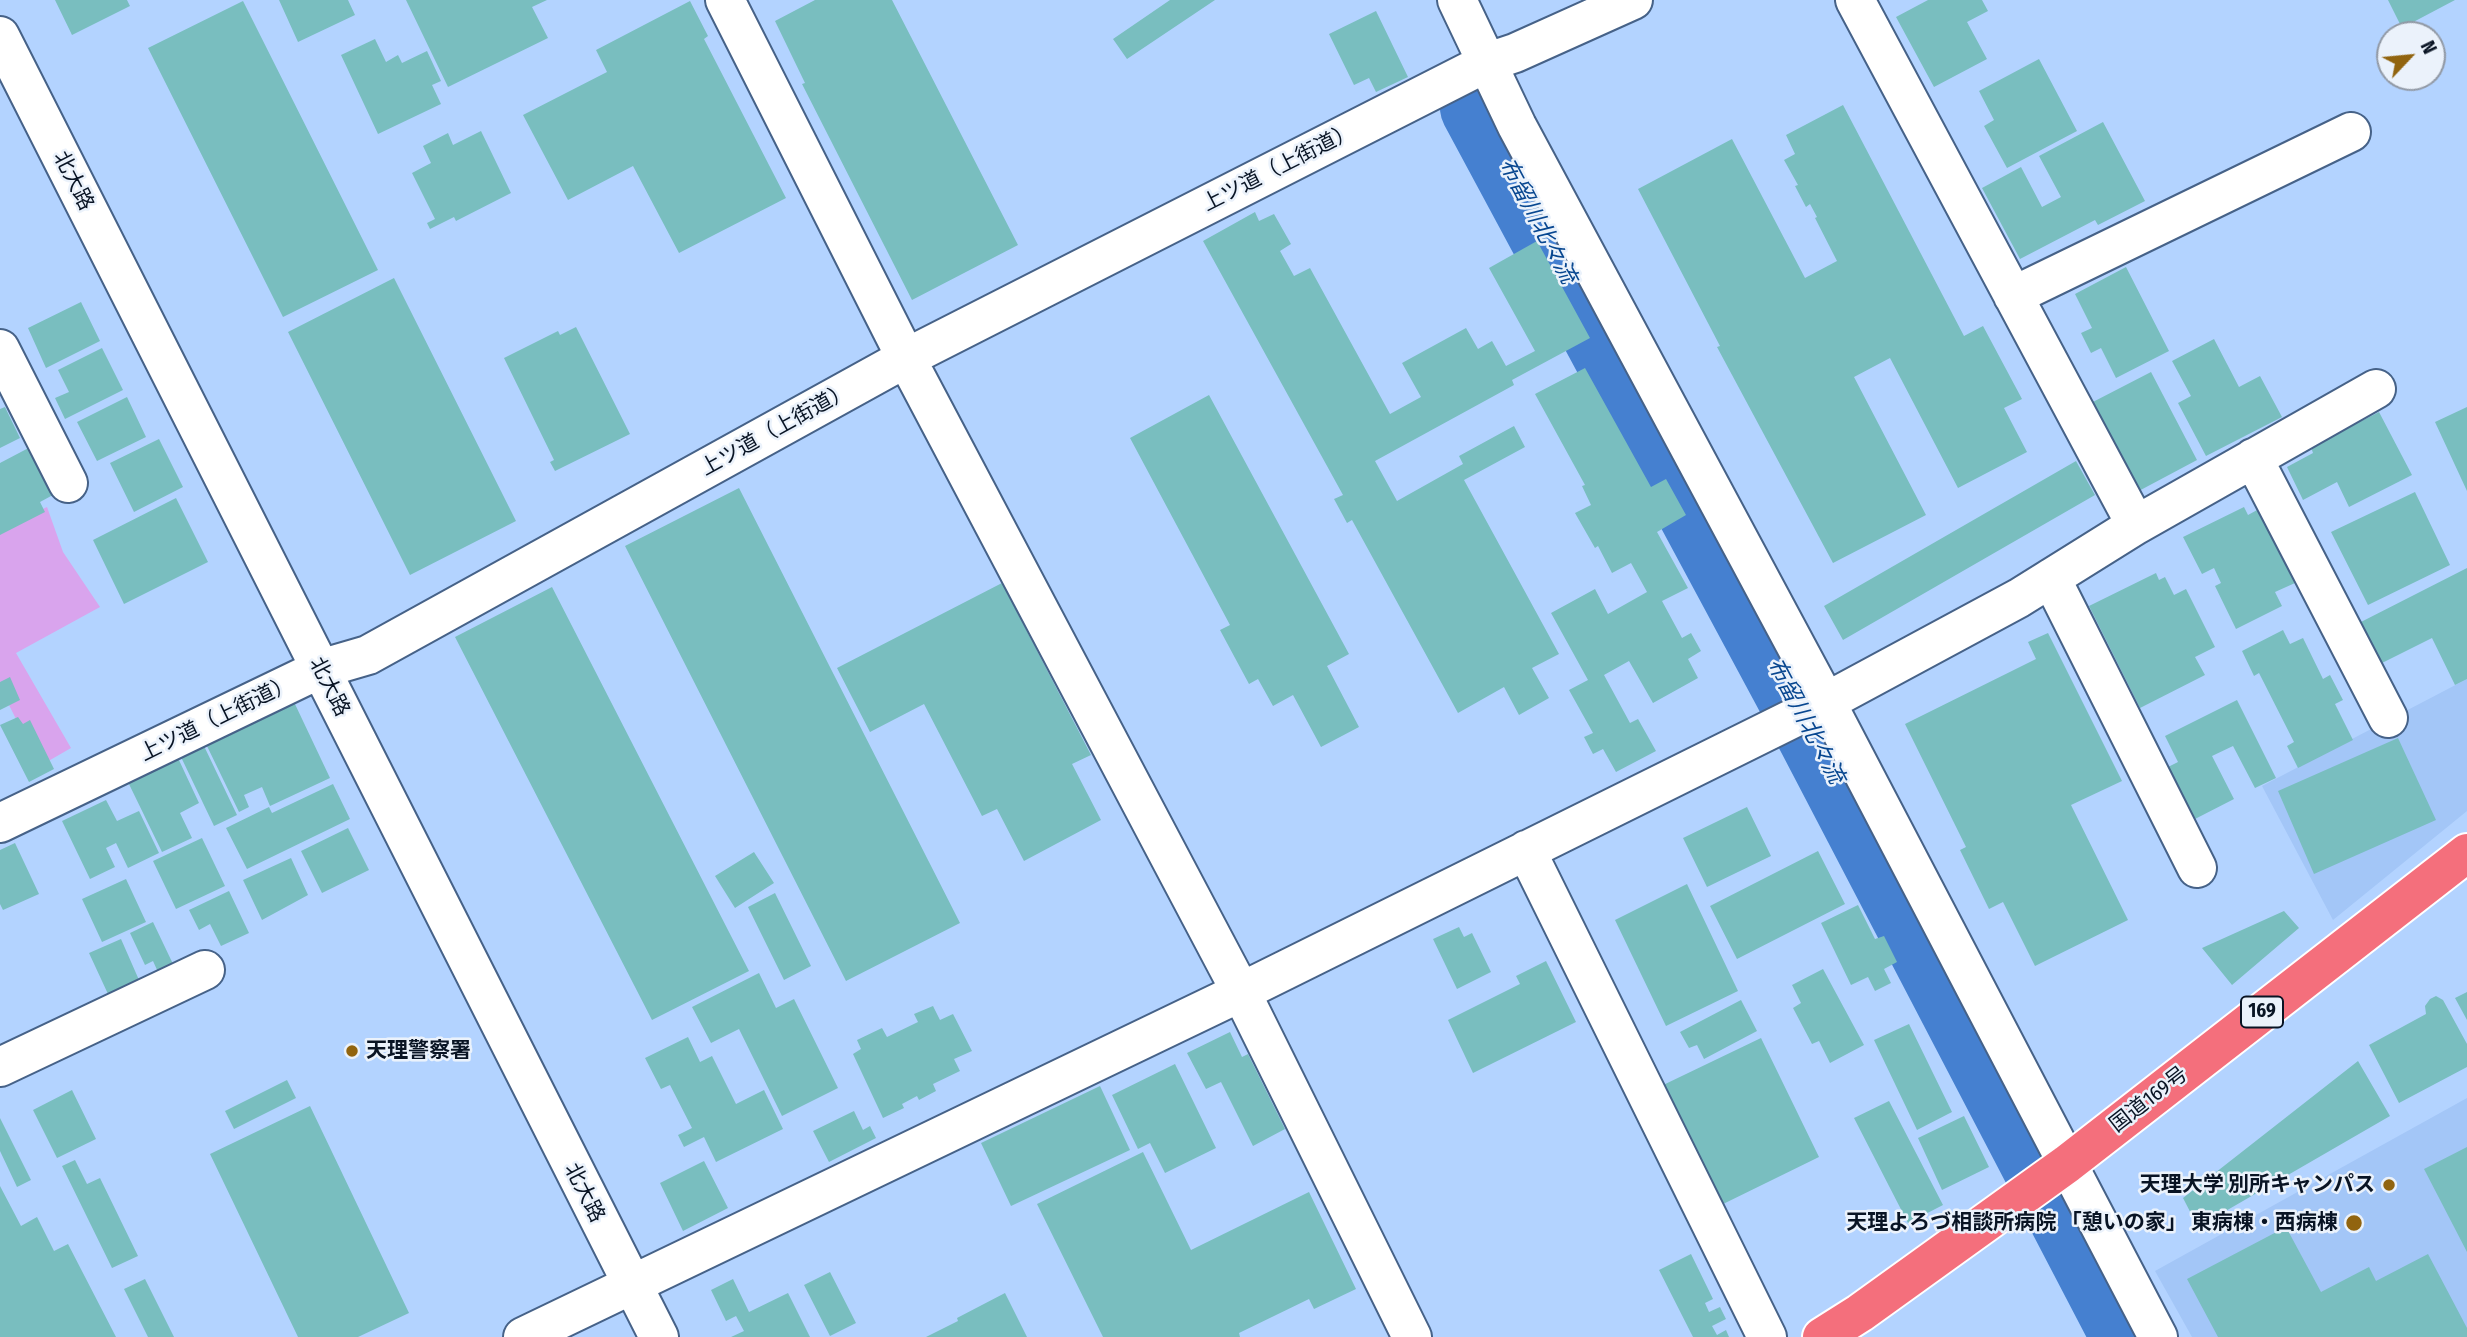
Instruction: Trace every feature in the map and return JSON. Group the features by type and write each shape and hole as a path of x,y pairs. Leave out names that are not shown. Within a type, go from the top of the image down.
{"highway":[{"name":"国道169号","path":"1822,1337 1860,1314 2053,1174 2467,852"}],"street":[{"path":"725,0 906,358 1241,992 1412,1337"},
{"path":"1457,0 1517,126 1809,710 2053,1174 2158,1337"},
{"name":"上ツ道（上街道）","path":"0,823 320,669 368,655 906,358 1488,62 1633,0"},
{"path":"1855,0 2136,525"},
{"name":"北大路","path":"0,36 659,1337"},
{"path":"2013,296 2351,132"},
{"path":"0,349 68,483"},
{"path":"523,1337 1241,992 1809,710 2007,604 2136,525 2375,389"},
{"path":"2253,458 2388,718"},
{"path":"2051,578 2197,868"},
{"path":"1526,850 1767,1337"},
{"path":"0,1067 205,970"}],"shaded area":[{"path":"47,507 63,552 100,607 16,653 71,748 45,763 27,741 0,687 0,530"},
{"path":"2467,679 2467,811 2333,920 2262,786"},
{"name":"天理大学 別所キャンパス","path":"2467,1098 2467,1337 2192,1337 2155,1271"}],"building":[{"path":"55,0 127,0 130,6 72,35"},
{"path":"279,0 348,0 355,15 298,42"},
{"path":"406,0 547,0 532,7 548,38 448,87"},
{"path":"815,0 892,0 1018,245 912,300 802,84 805,83 775,21"},
{"path":"1170,0 1215,0 1127,59 1113,39"},
{"path":"1928,0 1982,0 1988,11 1967,22 1987,59 1934,87 1896,17"},
{"path":"2388,0 2455,0 2415,21 2398,21"},
{"path":"243,1 378,270 283,317 148,48"},
{"path":"690,1 708,36 704,39 786,198 679,253 633,166 568,200 523,115 607,72 596,50"},
{"path":"1376,11 1408,77 1376,92 1369,78 1354,85 1329,34"},
{"path":"375,39 386,62 398,55 402,63 427,51 441,81 432,85 441,104 378,134 341,55"},
{"path":"2039,59 2077,131 2007,168 1984,126 1994,120 1979,91"},
{"path":"1843,105 1964,336 1983,326 2022,399 2004,408 2027,452 1958,488 1890,358 1854,377 1926,515 1833,563 1717,347 1720,346 1638,189 1732,139 1805,278 1837,261 1815,218 1817,217 1810,204 1806,207 1784,160 1795,154 1786,135"},
{"path":"2103,122 2145,201 2098,225 2095,220 2020,259 1982,188 2021,167 2042,207 2061,197 2039,156"},
{"path":"481,131 511,193 456,221 454,217 430,229 427,223 435,219 412,173 431,163 423,146 448,133 453,145"},
{"path":"1255,212 1259,221 1274,214 1291,244 1280,251 1294,276 1310,268 1390,414 1421,397 1402,363 1466,328 1478,349 1492,341 1506,366 1535,351 1489,268 1537,241 1590,338 1512,380 1514,385 1375,461 1397,501 1463,464 1459,456 1514,426 1525,447 1464,480 1559,654 1532,668 1549,698 1519,715 1504,687 1458,713 1352,520 1347,523 1334,499 1343,495 1203,241"},
{"path":"2126,267 2169,351 2116,378 2101,348 2091,353 2081,333 2092,328 2075,294"},
{"path":"394,278 516,521 410,575 288,332"},
{"path":"81,302 100,341 46,368 28,328"},
{"path":"576,327 630,434 555,471 550,462 554,460 504,358 558,331 560,335"},
{"path":"2214,339 2239,387 2260,376 2282,417 2206,456 2178,403 2191,396 2172,361"},
{"path":"102,348 123,390 65,419 55,398 69,392 58,370"},
{"path":"1585,368 1651,487 1666,479 1686,515 1657,532 1688,588 1662,601 1682,638 1691,633 1701,651 1688,659 1698,678 1653,703 1629,661 1604,675 1630,723 1638,719 1656,751 1616,772 1603,749 1593,754 1584,737 1593,733 1569,690 1588,680 1551,613 1595,589 1608,614 1647,592 1631,563 1612,573 1598,546 1595,548 1575,513 1591,505 1582,486 1585,485 1535,394"},
{"path":"2151,372 2197,460 2135,493 2089,404"},
{"path":"1209,395 1349,654 1327,666 1359,727 1321,747 1293,695 1273,706 1258,679 1249,684 1220,630 1230,625 1130,438"},
{"path":"127,397 146,437 97,461 77,422"},
{"path":"5,407 20,438 0,448 0,409"},
{"path":"2467,407 2467,491 2435,422"},
{"path":"2379,412 2412,475 2349,507 2337,482 2303,500 2287,467 2313,453 2311,447"},
{"path":"159,439 183,487 134,512 110,463"},
{"path":"40,442 64,489 40,502 45,512 0,535 0,463"},
{"path":"2076,461 2095,495 1843,640 1824,606"},
{"path":"739,488 960,923 846,981 625,546"},
{"path":"2415,492 2450,565 2368,605 2331,532"},
{"path":"176,498 208,562 124,604 93,540"},
{"path":"2244,507 2248,515 2259,509 2295,583 2275,592 2282,606 2236,629 2215,586 2221,583 2214,568 2202,574 2183,537"},
{"path":"2467,568 2467,679 2455,685 2432,638 2380,664 2359,623"},
{"path":"2156,573 2159,580 2165,577 2174,595 2186,589 2215,647 2195,657 2205,675 2140,708 2089,606"},
{"path":"1002,583 1091,755 1072,764 1101,820 1024,861 997,809 982,816 924,704 870,732 837,668"},
{"path":"552,587 749,971 652,1020 455,637"},
{"path":"2283,630 2290,644 2303,638 2323,679 2330,675 2343,700 2335,704 2353,740 2298,768 2287,746 2294,742 2259,673 2254,676 2242,651"},
{"path":"2048,633 2122,781 2071,805 2128,920 2035,966 2003,902 1989,909 1960,850 1966,847 1905,724 2036,659 2028,642"},
{"path":"10,677 20,700 0,710 0,682"},
{"path":"2237,700 2276,778 2255,788 2233,746 2212,756 2234,799 2195,819 2168,767 2178,762 2165,736"},
{"path":"294,702 330,778 270,806 262,787 244,795 249,807 239,812 206,744"},
{"path":"18,717 23,724 30,720 54,769 29,782 0,725"},
{"path":"2398,738 2436,820 2314,874 2278,791"},
{"path":"204,746 237,815 214,826 181,757"},
{"path":"178,758 199,803 180,813 192,838 162,852 128,782"},
{"path":"333,784 350,819 247,869 226,828 269,807 272,813"},
{"path":"106,800 117,821 139,811 159,853 128,868 116,843 106,848 115,867 90,879 62,821"},
{"path":"1747,807 1771,856 1707,887 1683,838"},
{"path":"348,828 369,870 322,893 301,851"},
{"path":"202,838 225,886 176,909 153,861"},
{"path":"15,843 39,894 3,910 0,904 0,850"},
{"path":"1818,851 1845,904 1737,959 1710,906"},
{"path":"754,852 774,883 735,908 715,876"},
{"path":"291,858 308,895 262,920 243,880"},
{"path":"126,879 146,922 102,942 82,899"},
{"path":"1687,884 1738,991 1666,1026 1615,920"},
{"path":"229,891 249,933 221,946 210,924 199,930 189,910"},
{"path":"775,893 811,966 784,980 748,907"},
{"path":"1858,905 1875,939 1884,936 1897,962 1884,969 1891,983 1875,991 1868,977 1851,985 1821,923"},
{"path":"2284,911 2299,928 2232,985 2202,948"},
{"path":"153,922 173,964 158,972 153,961 145,965 130,933"},
{"path":"1459,927 1464,937 1472,933 1491,972 1457,989 1433,939"},
{"path":"121,939 139,980 108,994 89,953"},
{"path":"1546,961 1576,1022 1473,1073 1448,1020 1520,984 1516,976"},
{"path":"1823,969 1864,1045 1830,1063 1819,1041 1812,1044 1793,1008 1801,1003 1792,985"},
{"path":"759,973 776,1008 794,999 838,1088 782,1116 739,1029 711,1043 692,1007"},
{"path":"2467,992 2467,1020 2455,998"},
{"path":"2436,996 2443,1000 2467,1044 2467,1067 2399,1103 2369,1045 2426,1014 2425,1006"},
{"path":"1741,1000 1757,1031 1704,1059 1697,1045 1689,1048 1680,1032"},
{"path":"933,1006 940,1020 953,1014 972,1051 954,1059 960,1071 933,1084 936,1091 919,1100 917,1096 902,1104 904,1108 883,1118 853,1054 861,1049 857,1040 882,1028 887,1037 918,1022 914,1014"},
{"path":"1909,1024 1952,1112 1917,1130 1874,1040"},
{"path":"1230,1032 1242,1057 1248,1054 1285,1129 1253,1146 1221,1082 1206,1089 1187,1053"},
{"path":"688,1037 700,1062 712,1056 736,1104 764,1090 783,1129 716,1162 704,1137 684,1147 678,1135 692,1128 670,1085 661,1089 645,1058"},
{"path":"1761,1038 1819,1157 1717,1207 1659,1087"},
{"path":"2358,1061 2390,1116 2198,1227 2183,1198"},
{"path":"1175,1064 1216,1148 1165,1173 1150,1143 1138,1149 1112,1095"},
{"path":"287,1080 296,1098 234,1129 225,1111"},
{"path":"1100,1086 1130,1150 1011,1206 981,1143"},
{"path":"72,1090 96,1139 57,1158 33,1110"},
{"path":"1889,1101 1943,1205 1908,1223 1854,1118"},
{"path":"310,1106 409,1313 358,1337 298,1337 210,1154"},
{"path":"854,1111 863,1130 870,1126 876,1138 829,1162 813,1131"},
{"path":"1964,1116 1989,1167 1942,1190 1918,1138"},
{"path":"0,1118 31,1180 17,1187 0,1151"},
{"path":"2467,1147 2467,1252 2424,1169"},
{"path":"1143,1152 1191,1250 1309,1192 1356,1289 1314,1309 1309,1299 1239,1333 1240,1337 1103,1337 1037,1204"},
{"path":"75,1160 87,1184 100,1178 138,1256 112,1268 62,1166"},
{"path":"704,1161 728,1208 683,1231 660,1183"},
{"path":"0,1186 21,1226 37,1217 54,1251 68,1244 116,1337 0,1337"},
{"path":"2286,1227 2321,1292 2369,1267 2376,1281 2428,1254 2467,1328 2467,1337 2218,1337 2187,1279"},
{"path":"1691,1254 1713,1299 1705,1303 1709,1312 1720,1307 1726,1319 1712,1326 1717,1335 1726,1330 1729,1337 1693,1337 1659,1270"},
{"path":"830,1272 856,1323 830,1336 804,1285"},
{"path":"145,1279 174,1337 148,1337 124,1289"},
{"path":"733,1279 749,1312 788,1293 810,1337 731,1337 744,1331 736,1316 726,1321 711,1290"},
{"path":"1005,1293 1027,1337 926,1337 958,1321 957,1318"}],"waterway":[{"name":"布留川北々流","path":"1476,108 1796,703 2127,1337"}],"place":[{"name":"天理警察署","path":"352,1051"},
{"name":"天理大学 別所キャンパス","path":"2389,1185"},
{"name":"天理よろづ相談所病院 「憩いの家」 東病棟・西病棟","path":"2354,1223"}]}
